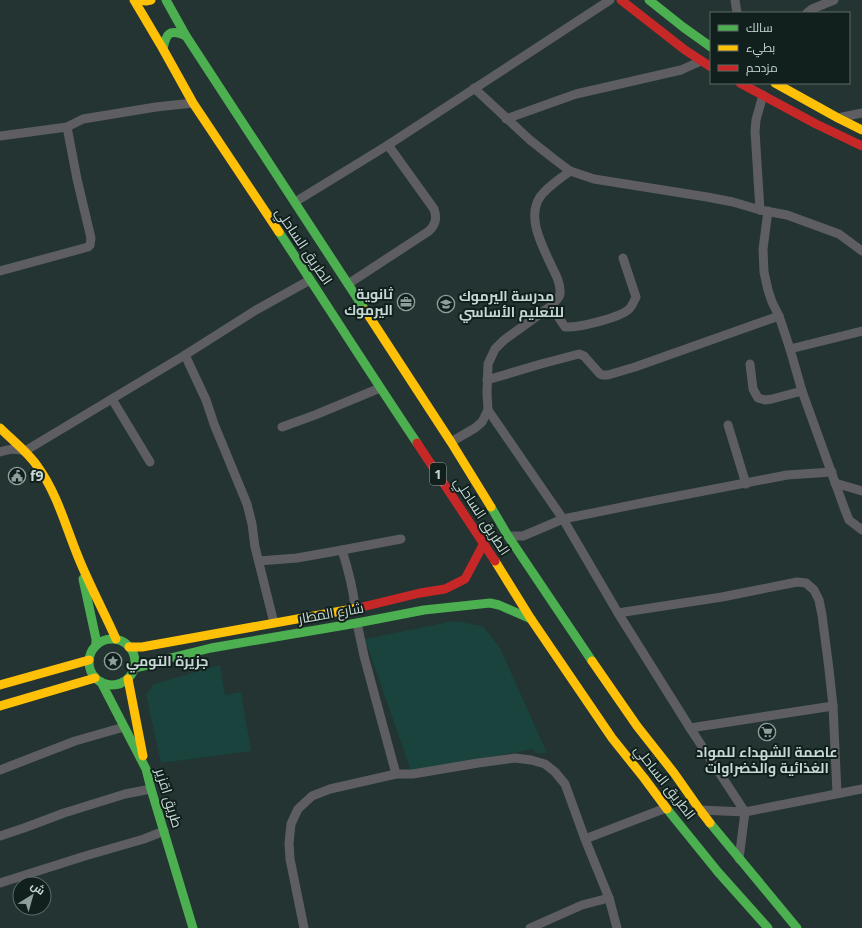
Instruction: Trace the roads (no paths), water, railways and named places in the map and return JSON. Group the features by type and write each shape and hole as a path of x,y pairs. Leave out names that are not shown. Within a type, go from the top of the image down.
{"main road":[{"name":"الطريق الساحلي","path":"134,0 163,49 192,103 484,543 531,619 612,738 718,872 768,928"},
{"path":"140,0 151,0"},
{"name":"الطريق الساحلي","path":"166,0 186,36 451,442 508,536 609,686 700,810 797,928"},
{"path":"621,0 685,50 710,66"},
{"path":"649,0 710,46"},
{"path":"163,49 165,38 169,34 180,32 186,36"},
{"path":"742,84 816,124 862,146"},
{"path":"777,84 862,130"},
{"path":"0,428 25,451 38,467 53,492 79,558 116,639"},
{"name":"شارع المطار","path":"129,646 142,647 157,645 355,607 363,607 420,593 445,589 464,579 484,543"},
{"path":"79,558 96,645"},
{"path":"420,593 424,610"},
{"name":"شارع المطار","path":"134,668 211,648 424,610 490,603 499,605 531,619"},
{"path":"116,639 129,646 134,657 134,668 128,679 122,683 108,685 98,680 91,672 89,660 92,649 96,645 105,640 116,639"},
{"path":"0,685 89,660"},
{"path":"128,679 146,768"},
{"path":"0,706 98,680"},
{"name":"طريق اقزير","path":"98,680 146,768 187,912 193,928"}],"street":[{"path":"295,202 388,145 610,0"},
{"path":"735,0 736,12"},
{"path":"808,0 809,11"},
{"path":"809,11 822,0"},
{"path":"809,11 834,0"},
{"path":"506,119 576,94 682,70 701,61"},
{"path":"474,88 530,140 570,171 594,179 707,197 787,215 839,234 862,251"},
{"path":"762,95 755,131 764,210 764,272 768,290 779,316 802,392 845,510 850,520 862,530"},
{"path":"0,136 68,127 83,119 192,103"},
{"path":"838,118 862,113"},
{"path":"0,271 88,247 90,245 91,238 77,179 68,127"},
{"path":"348,284 429,231 434,226 436,220 434,209 388,145"},
{"path":"570,171 549,187 540,197 534,216 535,227 556,276 560,295 551,306 504,340 495,349 488,364 486,393 488,410 562,519 618,613 745,812 740,859"},
{"path":"551,306 565,327 591,323 616,316 629,310 636,297 623,258"},
{"path":"0,452 10,449 25,451 185,355 256,310 310,280"},
{"path":"487,380 579,354 584,356 600,374 608,375 779,316"},
{"path":"790,349 862,331"},
{"path":"185,355 206,400 214,424 247,504 274,623"},
{"path":"750,364 753,389 758,398 765,400 802,392"},
{"path":"282,427 380,388"},
{"path":"112,399 150,462"},
{"path":"451,442 475,428 482,422 488,410"},
{"path":"728,425 746,484"},
{"path":"508,536 523,536 562,519 787,475 832,472"},
{"path":"835,483 862,491"},
{"path":"259,561 297,558 401,539"},
{"path":"342,550 354,592 355,607"},
{"path":"618,613 722,597 797,582 806,583 814,590 819,600 829,668 833,706 836,793"},
{"path":"357,623 364,656 396,774"},
{"path":"690,728 833,706"},
{"path":"0,770 75,741 124,727"},
{"path":"304,928 290,859 289,843 291,824 298,809 312,796 330,789 396,774 414,774 515,758 545,764 566,784 608,898 617,928"},
{"path":"0,836 64,813 125,794 151,789"},
{"path":"700,810 745,812 862,789"},
{"path":"585,839 666,808"},
{"path":"0,883 144,839 164,831"},
{"path":"530,928 582,905 608,898"}],"place":[{"name":"ثانوية اليرموك","path":"406,302"},
{"name":"مدرسة اليرموك للتعليم الأساسي","path":"446,304"},
{"name":"f9","path":"17,476"},
{"name":"جزيرة التومي","path":"113,661"},
{"name":"عاصمة الشهداء للمواد الغذائية والخضراوات","path":"767,732"}]}
